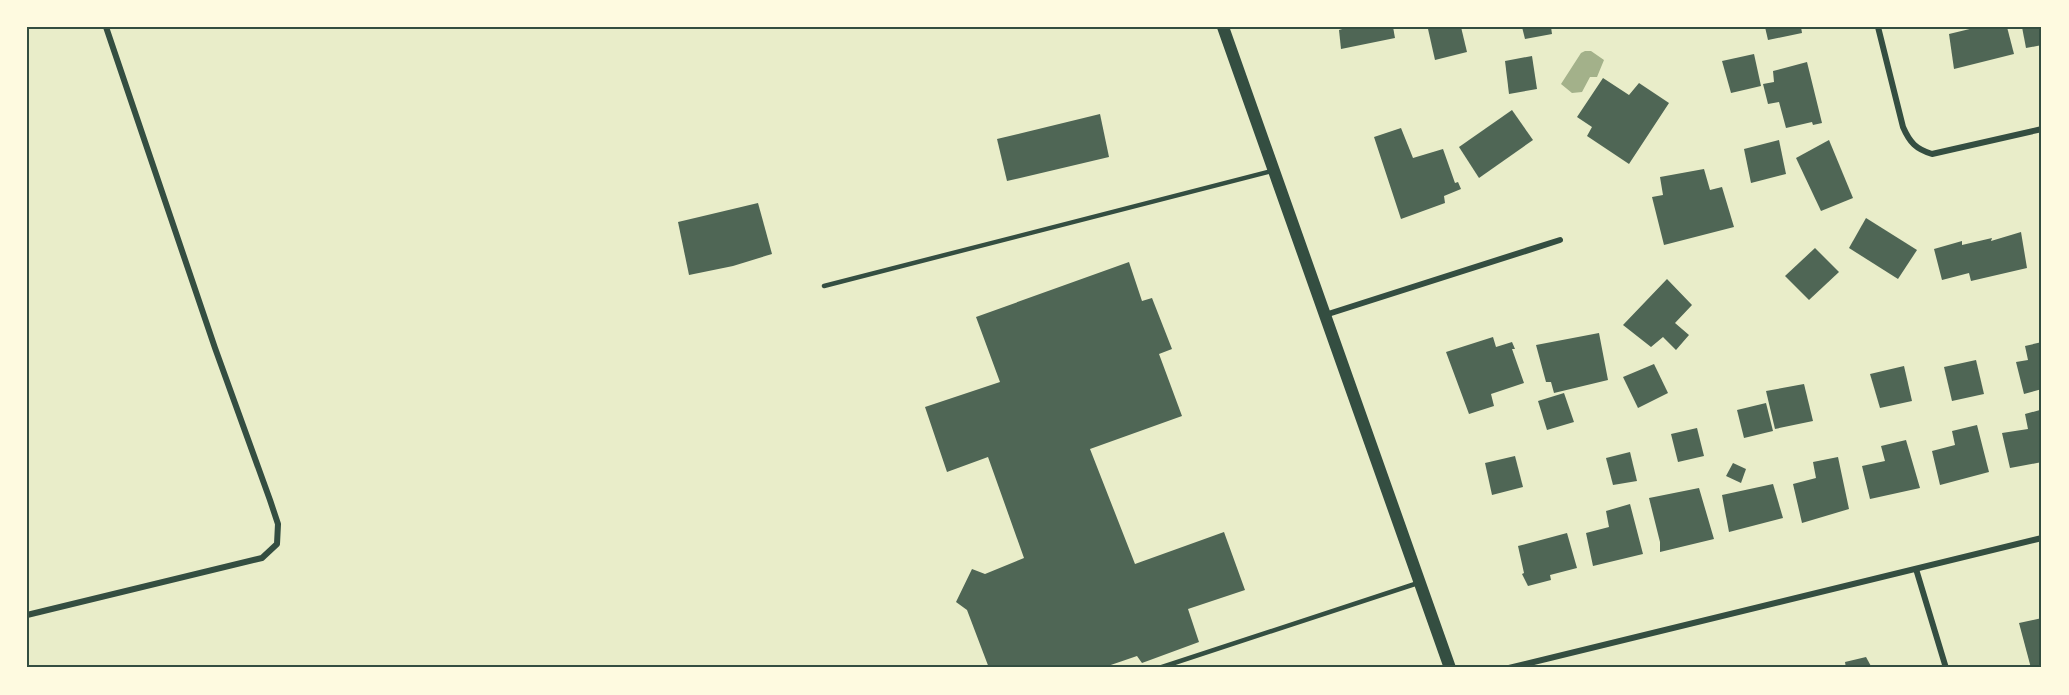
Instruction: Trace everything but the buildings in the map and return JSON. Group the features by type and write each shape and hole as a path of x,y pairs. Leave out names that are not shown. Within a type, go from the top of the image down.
{"main road":[{"path":"1223,27 1450,668"}],"street":[{"path":"27,615 262,558 277,544 278,524 215,348 106,27"},
{"path":"1878,27 1903,128 1909,141 1919,150 1932,154 2042,129"},
{"path":"1324,315 1560,240"},
{"path":"1509,668 2042,538"},
{"path":"1916,569 1946,668"}],"lane":[{"path":"824,286 1273,171"},
{"path":"1159,668 1418,583"}],"shaded area":[{"path":"1591,51 1604,60 1597,77 1590,77 1582,92 1572,93 1561,84 1581,53"}]}
